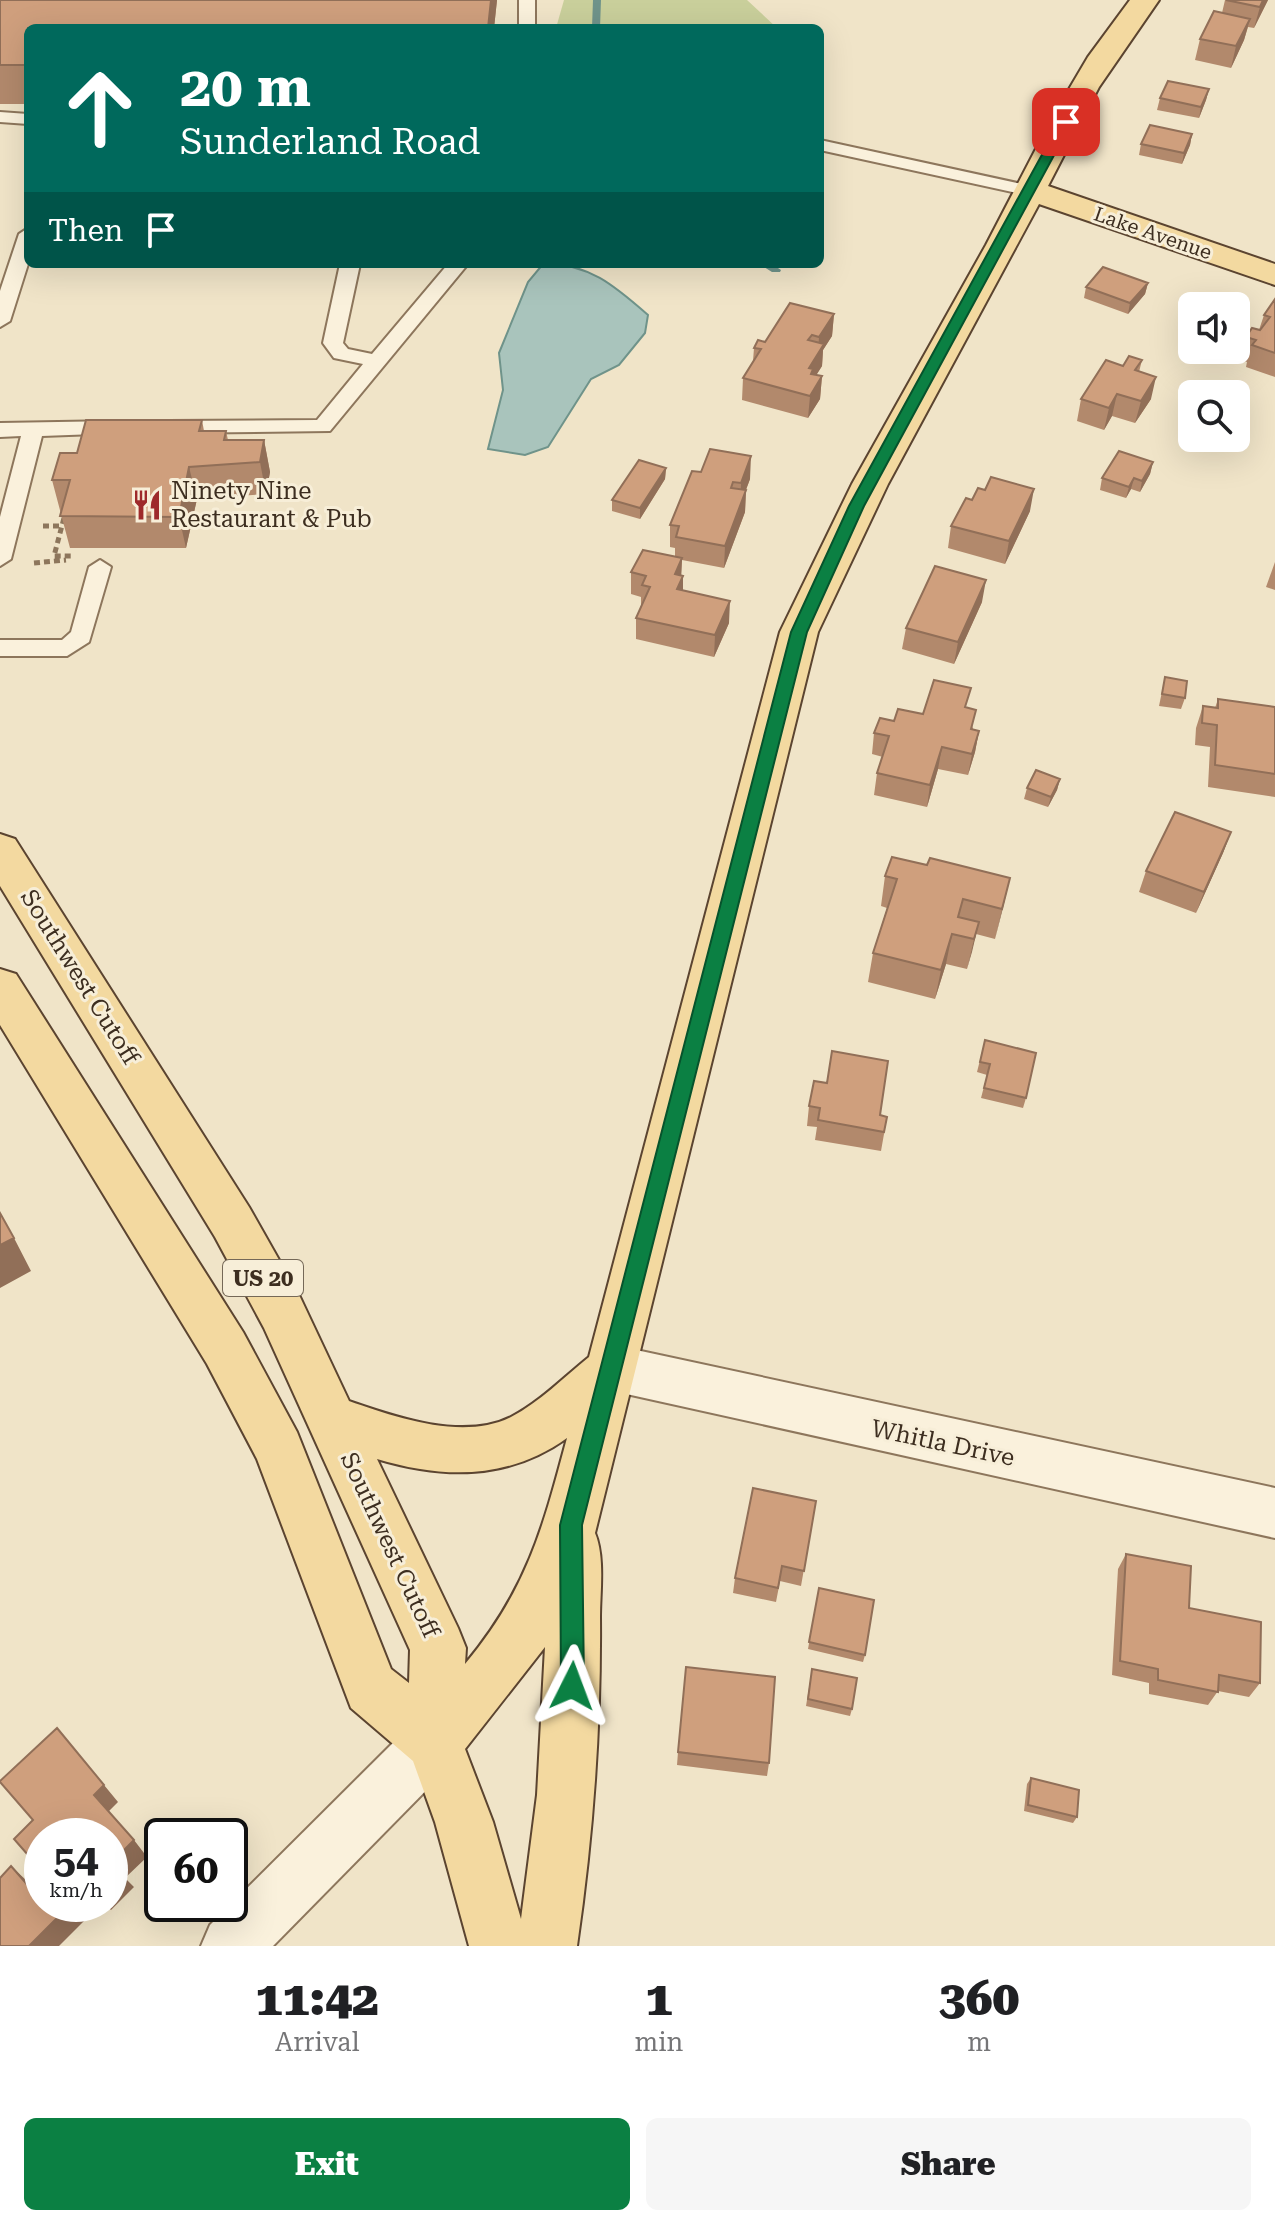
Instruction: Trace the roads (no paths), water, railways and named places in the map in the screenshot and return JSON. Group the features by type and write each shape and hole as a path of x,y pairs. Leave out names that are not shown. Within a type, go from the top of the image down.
{"main road":[{"path":"434,1742 477,1693 521,1634 539,1605 571,1525 799,632 857,506 1102,57 1145,0"},
{"name":"Lake Avenue","path":"1031,191 1275,275"},
{"name":"Southwest Cutoff","path":"0,850 232,1222 282,1313 438,1648 434,1742"},
{"name":"US 20","path":"0,987 225,1348 279,1449 371,1688 434,1742 464,1822 499,1946"},
{"path":"329,1417 382,1438 430,1448 498,1446 543,1425 613,1368"},
{"path":"547,1946 561,1861 571,1710 575,1638 571,1525"}],"street":[{"name":"Whitla Drive","path":"613,1368 1275,1513"},
{"path":"231,1946 434,1742"}],"lane":[{"path":"527,0 527,24"},
{"path":"0,117 24,119"},
{"path":"824,146 1031,191"},
{"path":"0,321 4,294 24,244"},
{"path":"349,268 333,343 341,354 377,361"},
{"path":"0,430 323,426 443,274"},
{"path":"0,559 33,429"},
{"path":"0,648 67,648 81,636 90,561"}],"water":[{"path":"540,268 577,268 613,286 648,315 645,333 619,365 591,379 548,447 525,455 488,449 503,390 499,353 528,282"}],"waterway":[{"path":"596,24 597,0"},
{"path":"772,268 776,270"}],"place":[{"name":"Ninety Nine Restaurant & Pub","path":"147,505"}]}
